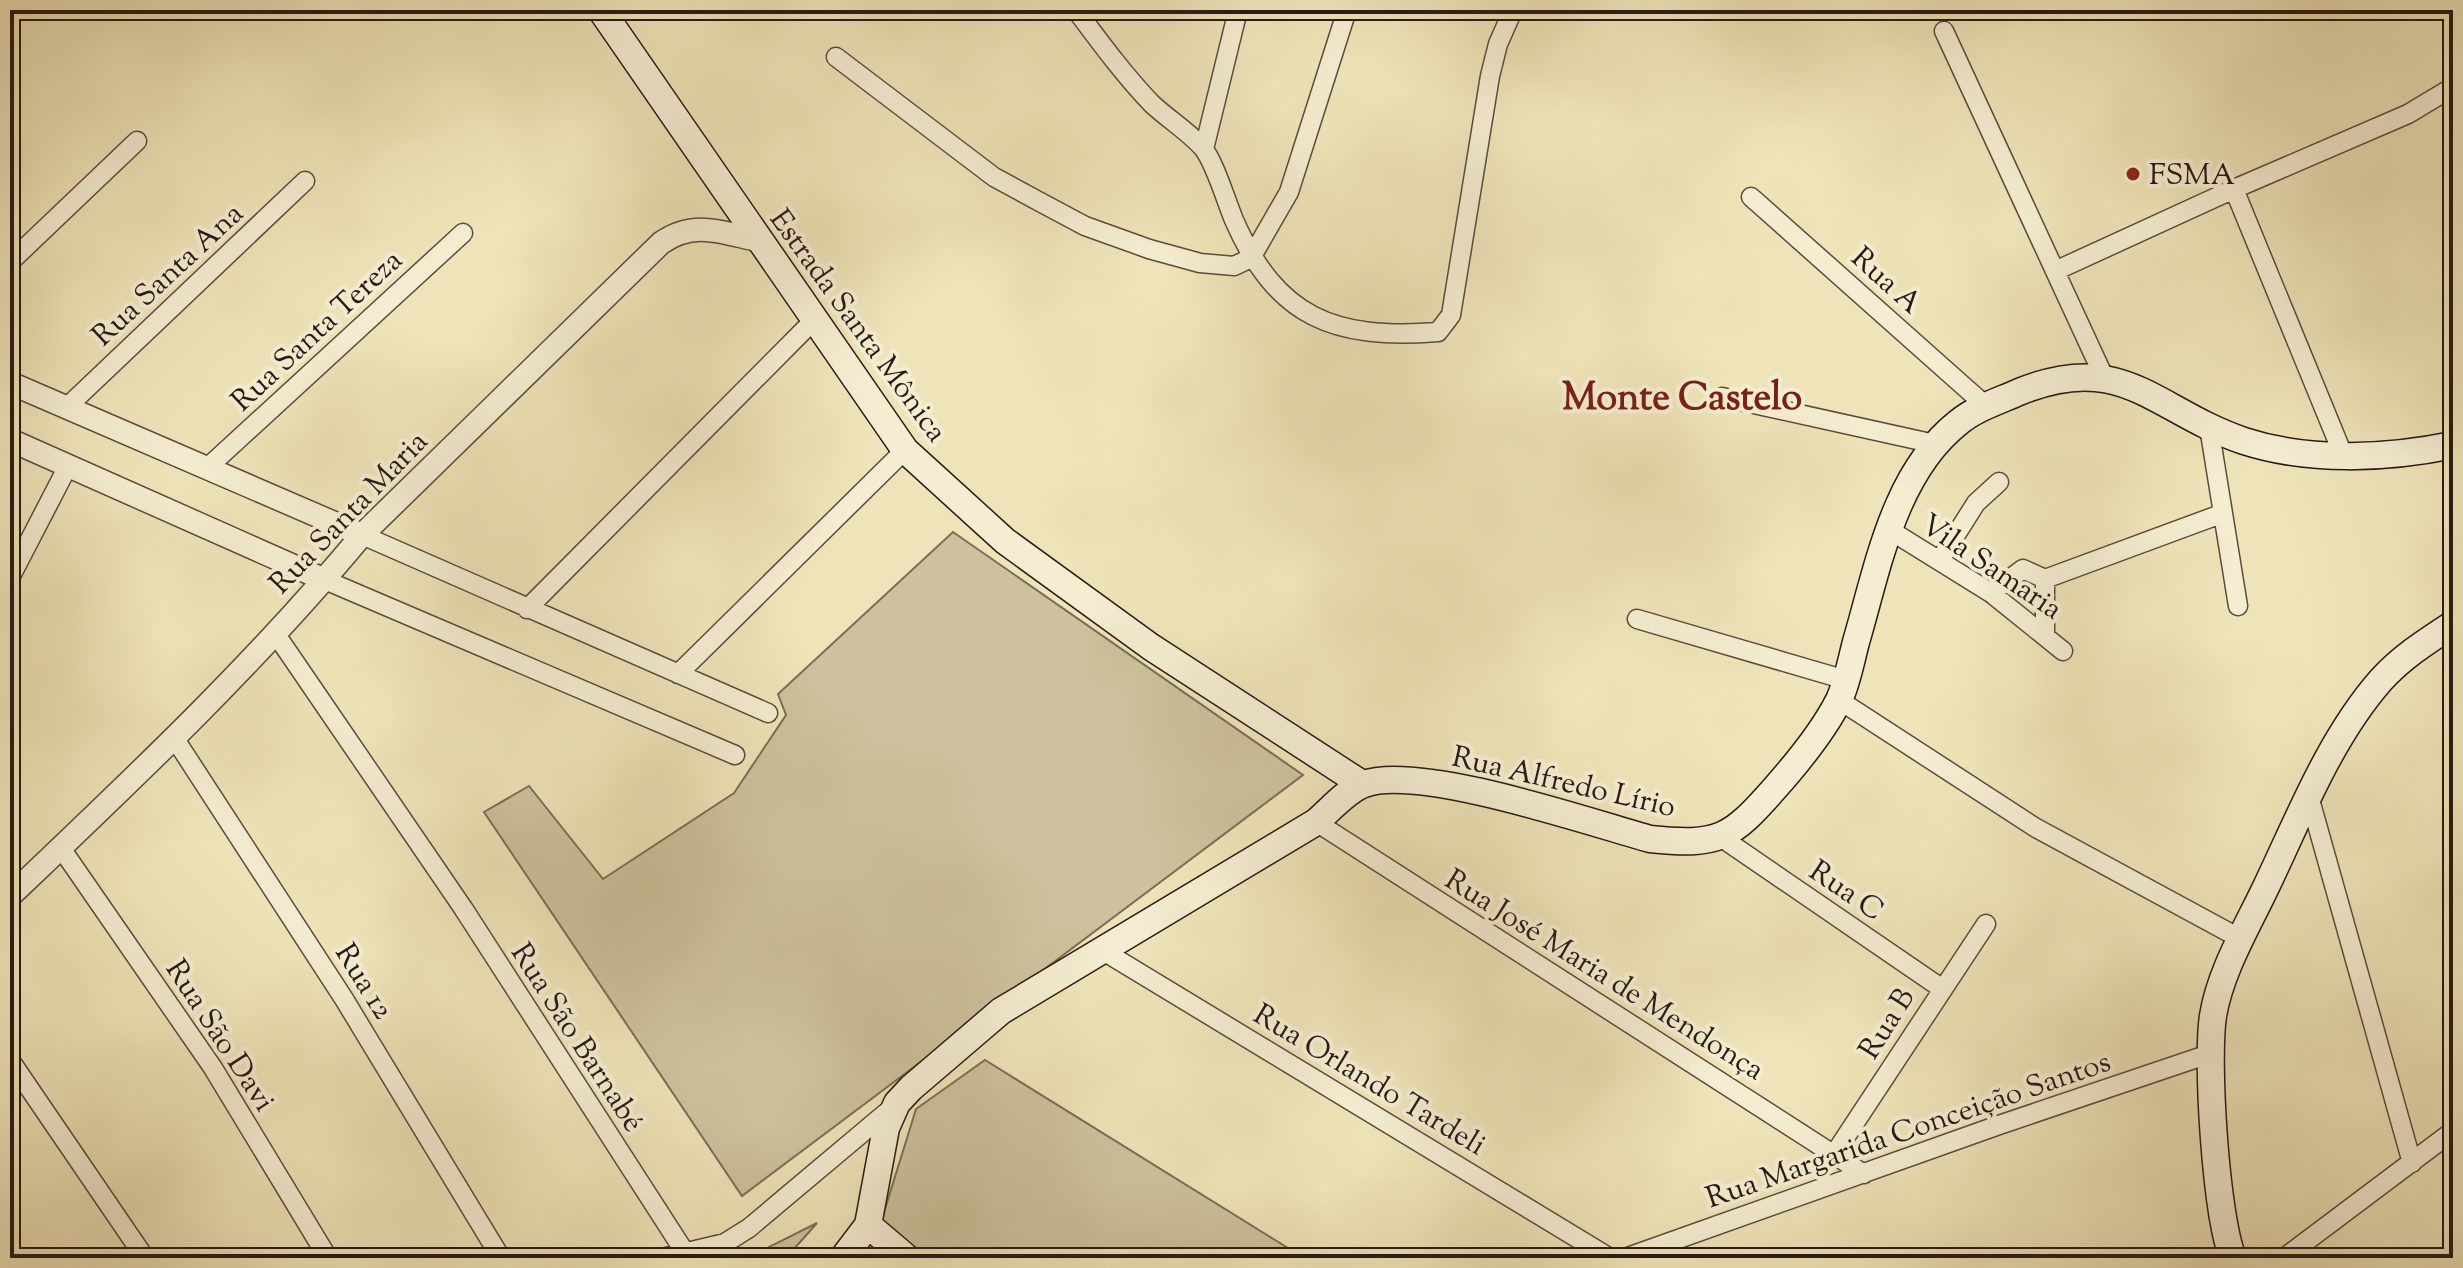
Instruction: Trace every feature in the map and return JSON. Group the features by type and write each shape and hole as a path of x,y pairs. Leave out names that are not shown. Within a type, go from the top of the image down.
{"main road":[{"name":"Estrada Santa Mônica","path":"601,10 905,450 1005,541 1151,647 1362,784"},
{"path":"1722,838 1746,820 1796,766 1842,690 1888,529 1935,444 1960,420 1986,406 2037,385 2104,377 2158,397 2209,427 2280,449 2344,457 2453,445"},
{"path":"2233,1258 2227,1237 2219,1175 2209,1054 2213,1014 2241,939 2309,796 2348,726 2375,687 2409,653 2453,624"},
{"name":"Rua Alfredo Lírio","path":"1362,784 1415,780 1452,785 1650,839 1680,842 1722,838"},
{"path":"843,1258 868,1225 886,1128 897,1103 936,1064 1001,1011 1316,822 1362,784"},
{"path":"868,1225 907,1258"}],"street":[{"path":"1076,10 1134,85 1204,149 1251,258 1277,292 1320,320 1381,332 1438,332 1451,315 1490,76 1498,44 1513,10"},
{"path":"1204,149 1238,10"},
{"path":"836,57 994,177 1085,226 1200,263 1234,266 1251,258 1289,192 1347,10"},
{"path":"1944,31 2104,377"},
{"path":"2055,271 2408,114 2453,87"},
{"path":"10,262 137,141"},
{"name":"Rua Santa Ana","path":"66,408 305,181"},
{"path":"2234,189 2344,457"},
{"name":"Rua A","path":"1751,197 1986,406"},
{"name":"Rua Santa Maria","path":"10,896 175,739 325,580 362,535 661,243 677,232 692,228 757,240"},
{"name":"Rua Santa Tereza","path":"206,469 463,233"},
{"path":"527,609 813,321"},
{"path":"10,383 768,713"},
{"path":"1722,397 1935,444"},
{"path":"2209,427 2238,606"},
{"path":"10,440 325,580 735,755"},
{"path":"678,674 905,450"},
{"path":"10,578 68,466"},
{"path":"1940,560 1976,503 1999,482"},
{"path":"1991,593 2023,569 2045,579 2221,514"},
{"name":"Vila Samaria","path":"1888,529 1991,593 2045,633 2063,651"},
{"path":"2045,579 2045,633"},
{"path":"1637,619 1842,690 2036,828 2241,939"},
{"name":"Rua São Barnabé","path":"275,633 463,908 686,1254"},
{"name":"Rua 12","path":"175,739 344,999 501,1258"},
{"path":"2309,796 2412,1163"},
{"name":"Rua José Maria de Mendonça","path":"1316,822 1864,1174"},
{"name":"Rua C","path":"1722,838 1941,988"},
{"name":"Rua São Davi","path":"61,848 213,1068 328,1258"},
{"name":"Rua B","path":"1835,1153 1986,924"},
{"name":"Rua Orlando Tardeli","path":"1100,949 1610,1258"},
{"name":"Rua Margarida Conceição Santos","path":"1625,1258 2209,1054"},
{"path":"10,1060 145,1258"},
{"path":"662,1258 725,1243 749,1228 897,1103"},
{"path":"2284,1258 2453,1131"}],"shaded area":[{"path":"953,532 1303,775 742,1196 484,812 529,786 603,879 734,793 786,715 778,694"},
{"path":"985,1060 1304,1258 926,1258 881,1222 916,1109"},
{"path":"817,1223 786,1258 747,1258"}],"place":[{"name":"FSMA","path":"2133,174"}],"district":[{"name":"Monte Castelo","path":"1682,396"}]}
